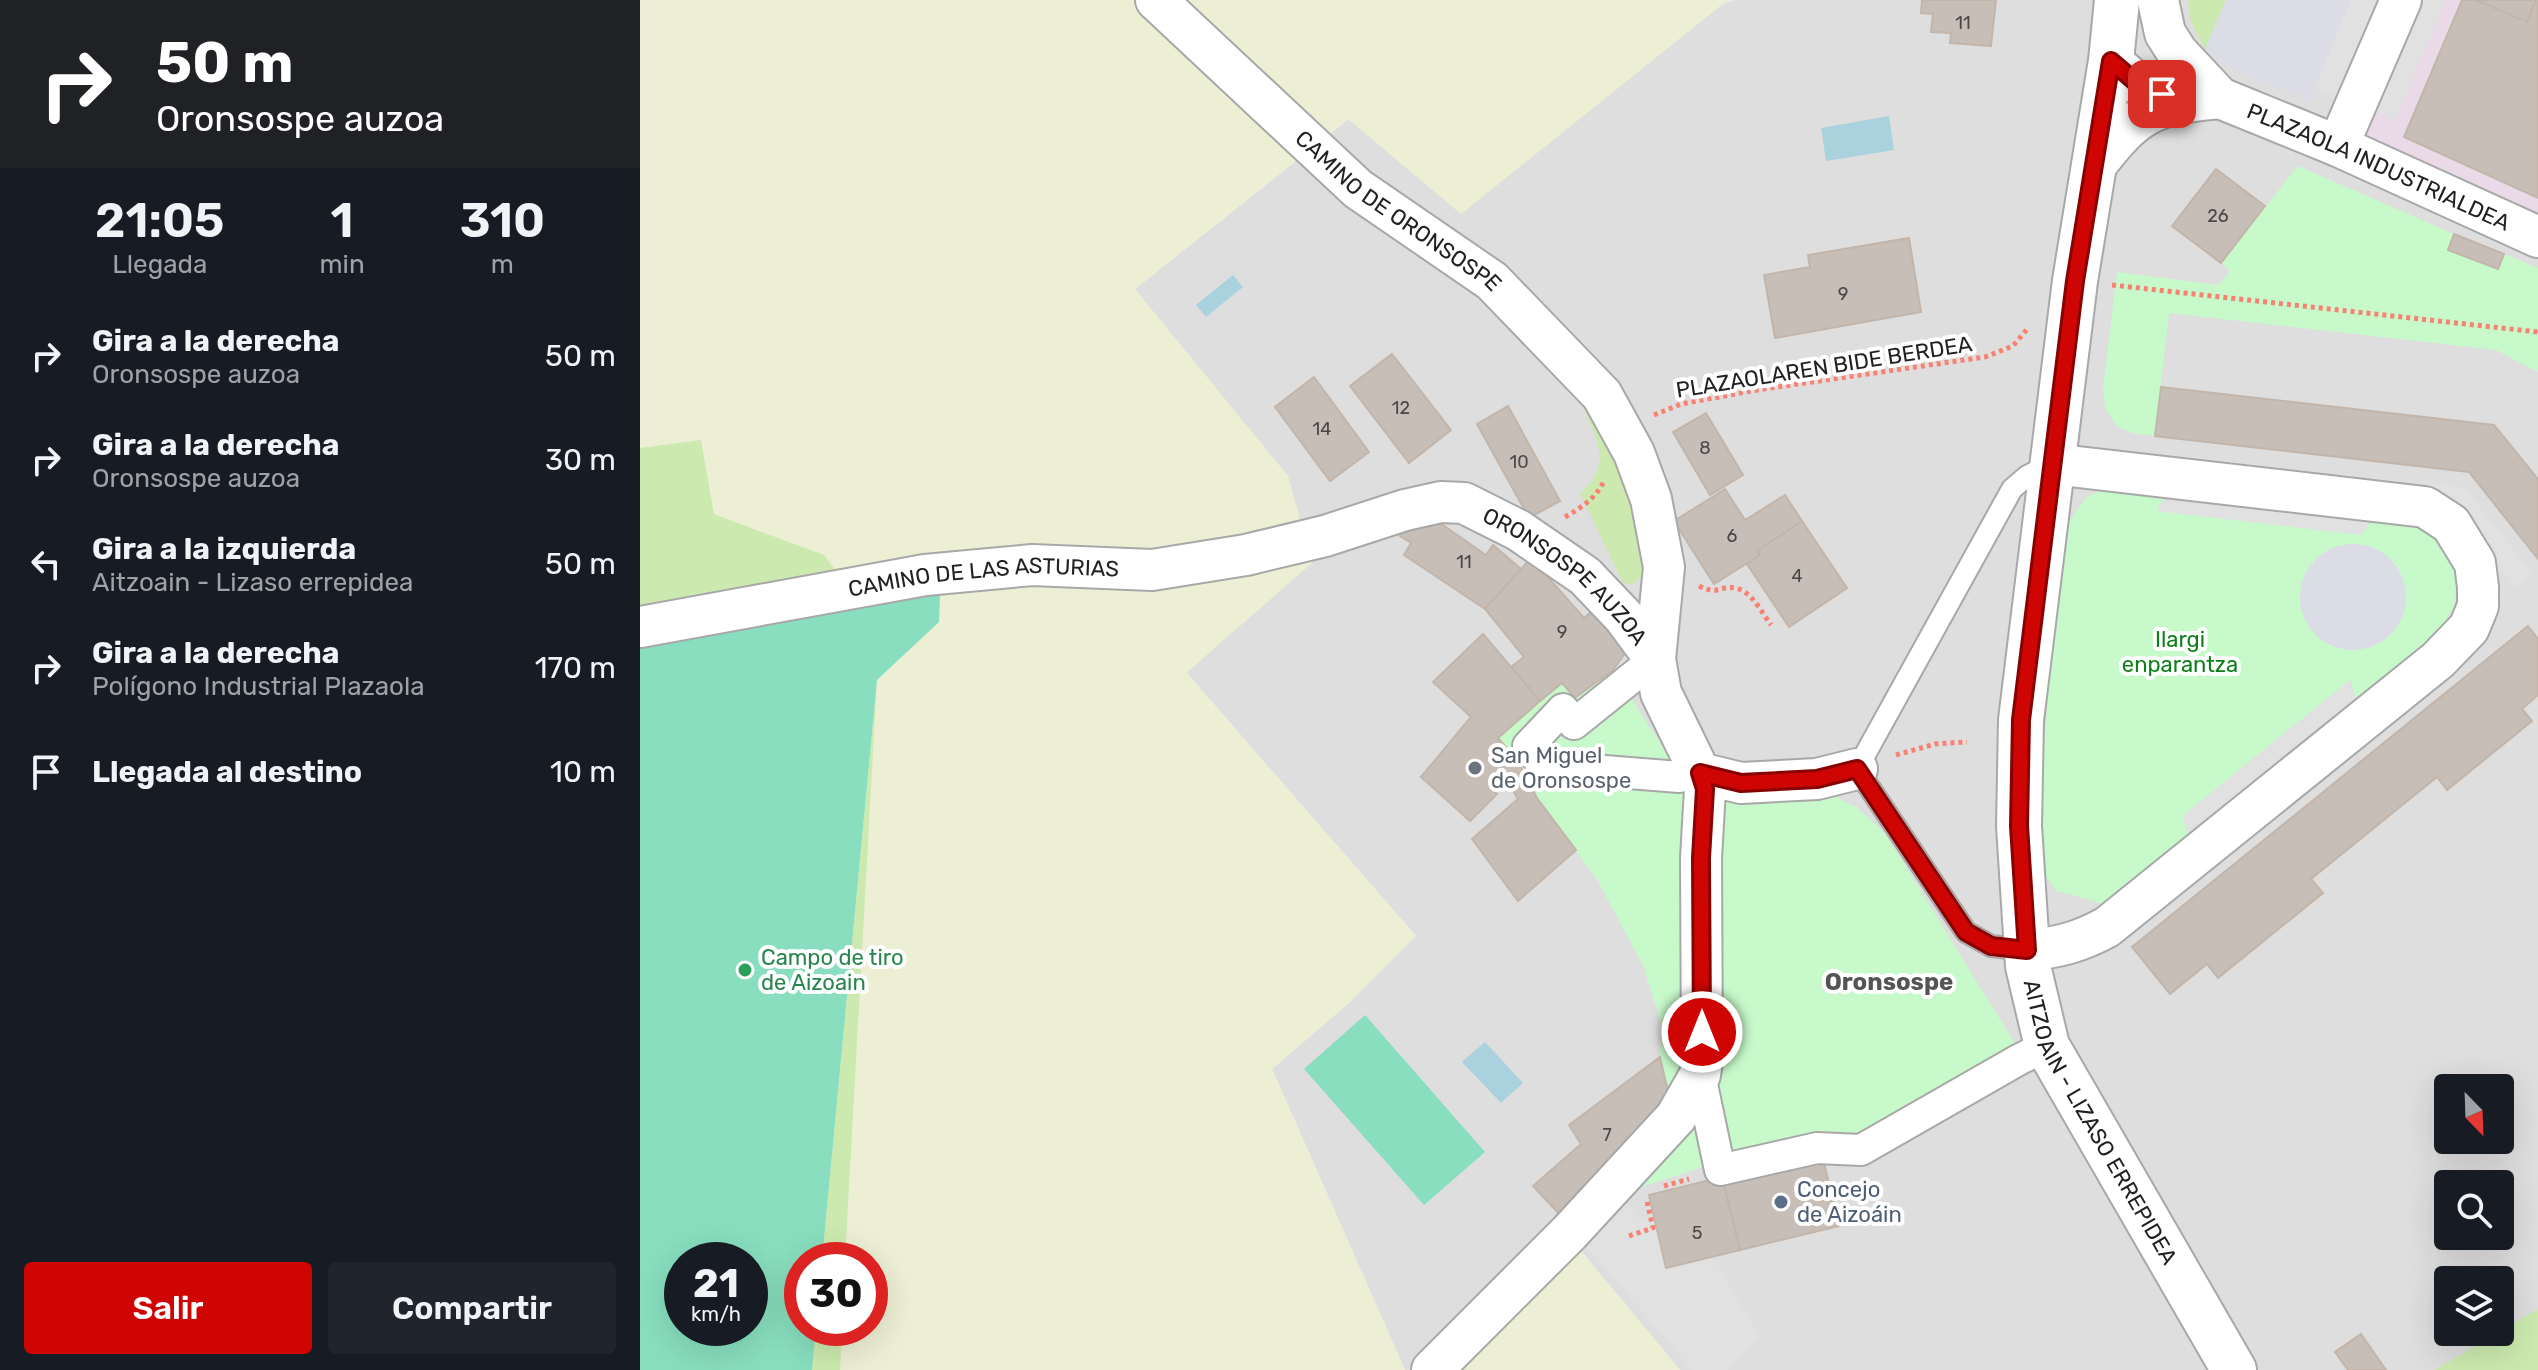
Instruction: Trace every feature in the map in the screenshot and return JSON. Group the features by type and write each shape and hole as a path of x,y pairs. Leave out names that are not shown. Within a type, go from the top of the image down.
{"street":[{"name":"CAMINO DE ORONSOSPE","path":"1156,0 1358,189 1492,281 1602,395 1626,435"},
{"name":"AITZOAIN - LIZASO ERREPIDEA","path":"2117,0 2075,281 2021,720 2019,826 2028,966 2047,1046 2234,1370"},
{"path":"2093,169 2129,125 2195,87 2165,33 2158,0"},
{"path":"2338,146 2401,0"},
{"name":"PLAZAOLA INDUSTRIALDEA","path":"2111,54 2135,45 2159,50 2195,87 2338,146 2538,237"},
{"name":"ORONSOSPE AUZOA","path":"1626,435 1651,499 1664,567 1655,659 1661,693 1705,789 1701,858 1700,1075 1720,1170"},
{"path":"2027,950 2056,948 2082,941 2107,927 2438,660 2469,628 2478,606 2475,563 2451,524 2425,507 2052,464"},
{"name":"ORONSOSPE AUZOA","path":"1325,536 1405,510 1441,502 1464,503 1518,530 1585,576 1624,617 1655,659"},
{"name":"CAMINO DE LAS ASTURIAS","path":"640,627 925,575 1032,565 1152,570 1246,555 1325,536"},
{"name":"ORONSOSPE AUZOA","path":"1655,659 1574,724 1563,709 1528,746 1539,760 1555,767 1679,777 1700,773 1741,783 1817,779 1857,769"},
{"path":"1720,1170 1817,1148 1861,1150 2047,1046"},
{"name":"ORONSOSPE AUZOA","path":"1432,1370 1570,1232 1676,1117 1700,1075"}],"lane":[{"path":"2027,950 1991,946 1966,932 1857,769 2012,489 2027,476 2052,464"}],"path":[{"path":"2105,284 2538,332"},
{"name":"PLAZAOLAREN BIDE BERDEA","path":"1626,435 1656,414 1681,404 1985,357 2013,346 2033,323"},
{"path":"1518,530 1544,526 1584,506 1600,489 1626,435"},
{"path":"1664,567 1713,593 1734,587 1748,594 1771,625"},
{"path":"1857,769 1935,744 1967,742"},
{"path":"1660,1187 1720,1170"},
{"path":"1629,1236 1653,1228 1644,1192"}],"shaded area":[{"path":"1734,0 2398,0 2538,233 2538,1370 1680,1370 1577,1246 1450,1370 1405,1370 1272,1069 1351,1001 1416,936 1186,672 1135,289 1349,119"},
{"path":"2226,0 2351,0 2309,101 2225,64 2205,49"},
{"path":"2351,0 2382,0 2342,97 2315,88"},
{"path":"2398,0 2538,0 2538,237 2338,146"},
{"path":"2415,0 2446,0 2394,121 2369,107"},
{"path":"2163,454 2399,481 2397,492 2162,466"},
{"path":"2422,481 2466,489 2533,574 2516,588 2443,495 2420,491"},
{"path":"2170,487 2374,517 2361,535 2157,511"},
{"path":"2353,544 2373,548 2391,559 2402,577 2406,597 2402,617 2391,635 2373,646 2353,650 2333,646 2315,635 2304,617 2300,597 2304,577 2315,559 2333,548"},
{"path":"2350,680 2358,707 2191,844 2182,816"},
{"path":"1619,1191 1640,1220 1653,1215 1666,1268 1713,1257 1760,1338 1727,1370 1692,1370 1577,1235"}],"green space":[{"path":"640,0 1734,0 1724,3 1461,214 1348,119 1135,289 1288,476 1312,563 1186,673 1416,936 1351,1001 1272,1069 1405,1370 840,1370 841,1346 888,1346 888,1242 846,1242 877,680 939,622 939,594 863,607 824,555 714,514 701,440 640,448"},
{"path":"2188,0 2226,0 2205,49 2191,22"},
{"path":"2298,166 2454,234 2448,250 2498,269 2504,254 2538,268 2538,372 2496,350 2169,313 2155,436 2132,433 2117,426 2105,409 2103,388 2117,272 2219,285 2230,271 2221,263"},
{"path":"1595,398 1633,480 1647,565 1633,585 1623,583 1580,493 1597,472 1599,461 1596,440 1582,404"},
{"path":"701,440 714,514 824,555 863,607 640,648 640,448"},
{"name":"Ilargi enparantza","path":"2122,481 2170,487 2158,511 2374,517 2415,523 2446,549 2458,578 2454,606 2441,628 2414,660 2358,707 2351,681 2191,844 2105,904 2056,891 2036,862 2057,570 2070,520 2087,497"},
{"name":"Campo de tiro de Aizoain","path":"940,594 939,622 877,680 824,1242 784,1242 784,1346 814,1346 812,1370 640,1370 640,648"},
{"path":"1613,670 1687,785 1827,793 1856,807 1885,833 2017,1047 1871,1136 1735,1157 1644,1186 1632,1176 1670,1100 1660,1057 1662,1027 1644,968 1598,881 1537,798 1517,760 1498,738 1562,683 1575,698"},
{"path":"877,680 846,1242 824,1242"},
{"path":"1365,1015 1485,1152 1424,1205 1304,1069"},
{"path":"1577,1246 1680,1370 1450,1370"},
{"path":"2538,1309 2538,1370 2435,1370 2476,1346 2514,1346 2514,1323"},
{"path":"814,1346 841,1346 840,1370 812,1370"}],"water":[{"path":"1889,116 1894,150 1826,161 1821,128"},
{"path":"1233,275 1243,287 1206,317 1196,305"},
{"path":"1485,1042 1523,1083 1501,1103 1462,1062"}],"building":[{"path":"1922,0 1996,0 1991,46 1950,43 1951,33 1931,32 1933,14 1921,13"},
{"path":"2462,0 2538,0 2538,198 2404,137"},
{"path":"2476,0 2536,0 2527,22"},
{"path":"2216,169 2265,206 2221,263 2172,226"},
{"path":"2454,234 2504,254 2498,269 2448,250"},
{"path":"1909,238 1921,312 1775,338 1764,275 1810,267 1808,255"},
{"path":"1392,354 1451,430 1409,463 1350,386"},
{"path":"1314,377 1369,452 1330,481 1275,407"},
{"path":"2161,387 2494,425 2538,479 2538,559 2469,472 2155,436"},
{"path":"1508,406 1560,501 1529,518 1477,424"},
{"path":"1706,413 1743,475 1710,495 1673,432"},
{"path":"1725,489 1745,520 1785,495 1802,521 1757,551 1760,555 1714,584 1674,521"},
{"path":"1430,516 1486,555 1493,545 1521,569 1485,609 1404,555 1411,543 1400,536 1408,524 1419,529"},
{"path":"1802,521 1847,588 1789,627 1747,564 1760,555 1757,551"},
{"path":"1531,558 1584,618 1599,605 1630,646 1613,670 1575,698 1562,683 1540,701 1511,667 1524,657 1485,609"},
{"path":"2528,626 2538,639 2538,695 2522,709 2532,721 2447,790 2437,777 2311,879 2323,893 2218,978 2207,964 2170,994 2132,947"},
{"name":"San Miguel de Oronsospe","path":"1483,634 1540,701 1498,738 1517,760 1537,798 1576,850 1518,901 1472,839 1518,799 1504,776 1489,786 1497,794 1470,821 1421,777 1471,717 1433,682"},
{"path":"1660,1057 1670,1100 1563,1218 1533,1186 1581,1144 1569,1125"},
{"name":"Concejo de Aizoáin","path":"1822,1154 1839,1226 1740,1250 1722,1177"},
{"path":"1722,1177 1740,1250 1666,1268 1649,1195"},
{"path":"2361,1334 2386,1370 2348,1370 2335,1352"}],"place":[{"name":"San Miguel de Oronsospe","path":"1475,768"},
{"name":"Campo de tiro de Aizoain","path":"745,970"},
{"name":"Concejo de Aizoáin","path":"1781,1202"}],"district":[{"name":"Oronsospe","path":"1889,982"}],"route":[{"path":"1702,1032 1701,858 1705,789 1700,773 1741,783 1817,779 1857,769 1966,932 1991,946 2027,950 2019,826 2021,720 2075,281 2111,61 2139,85 2162,94"}]}
